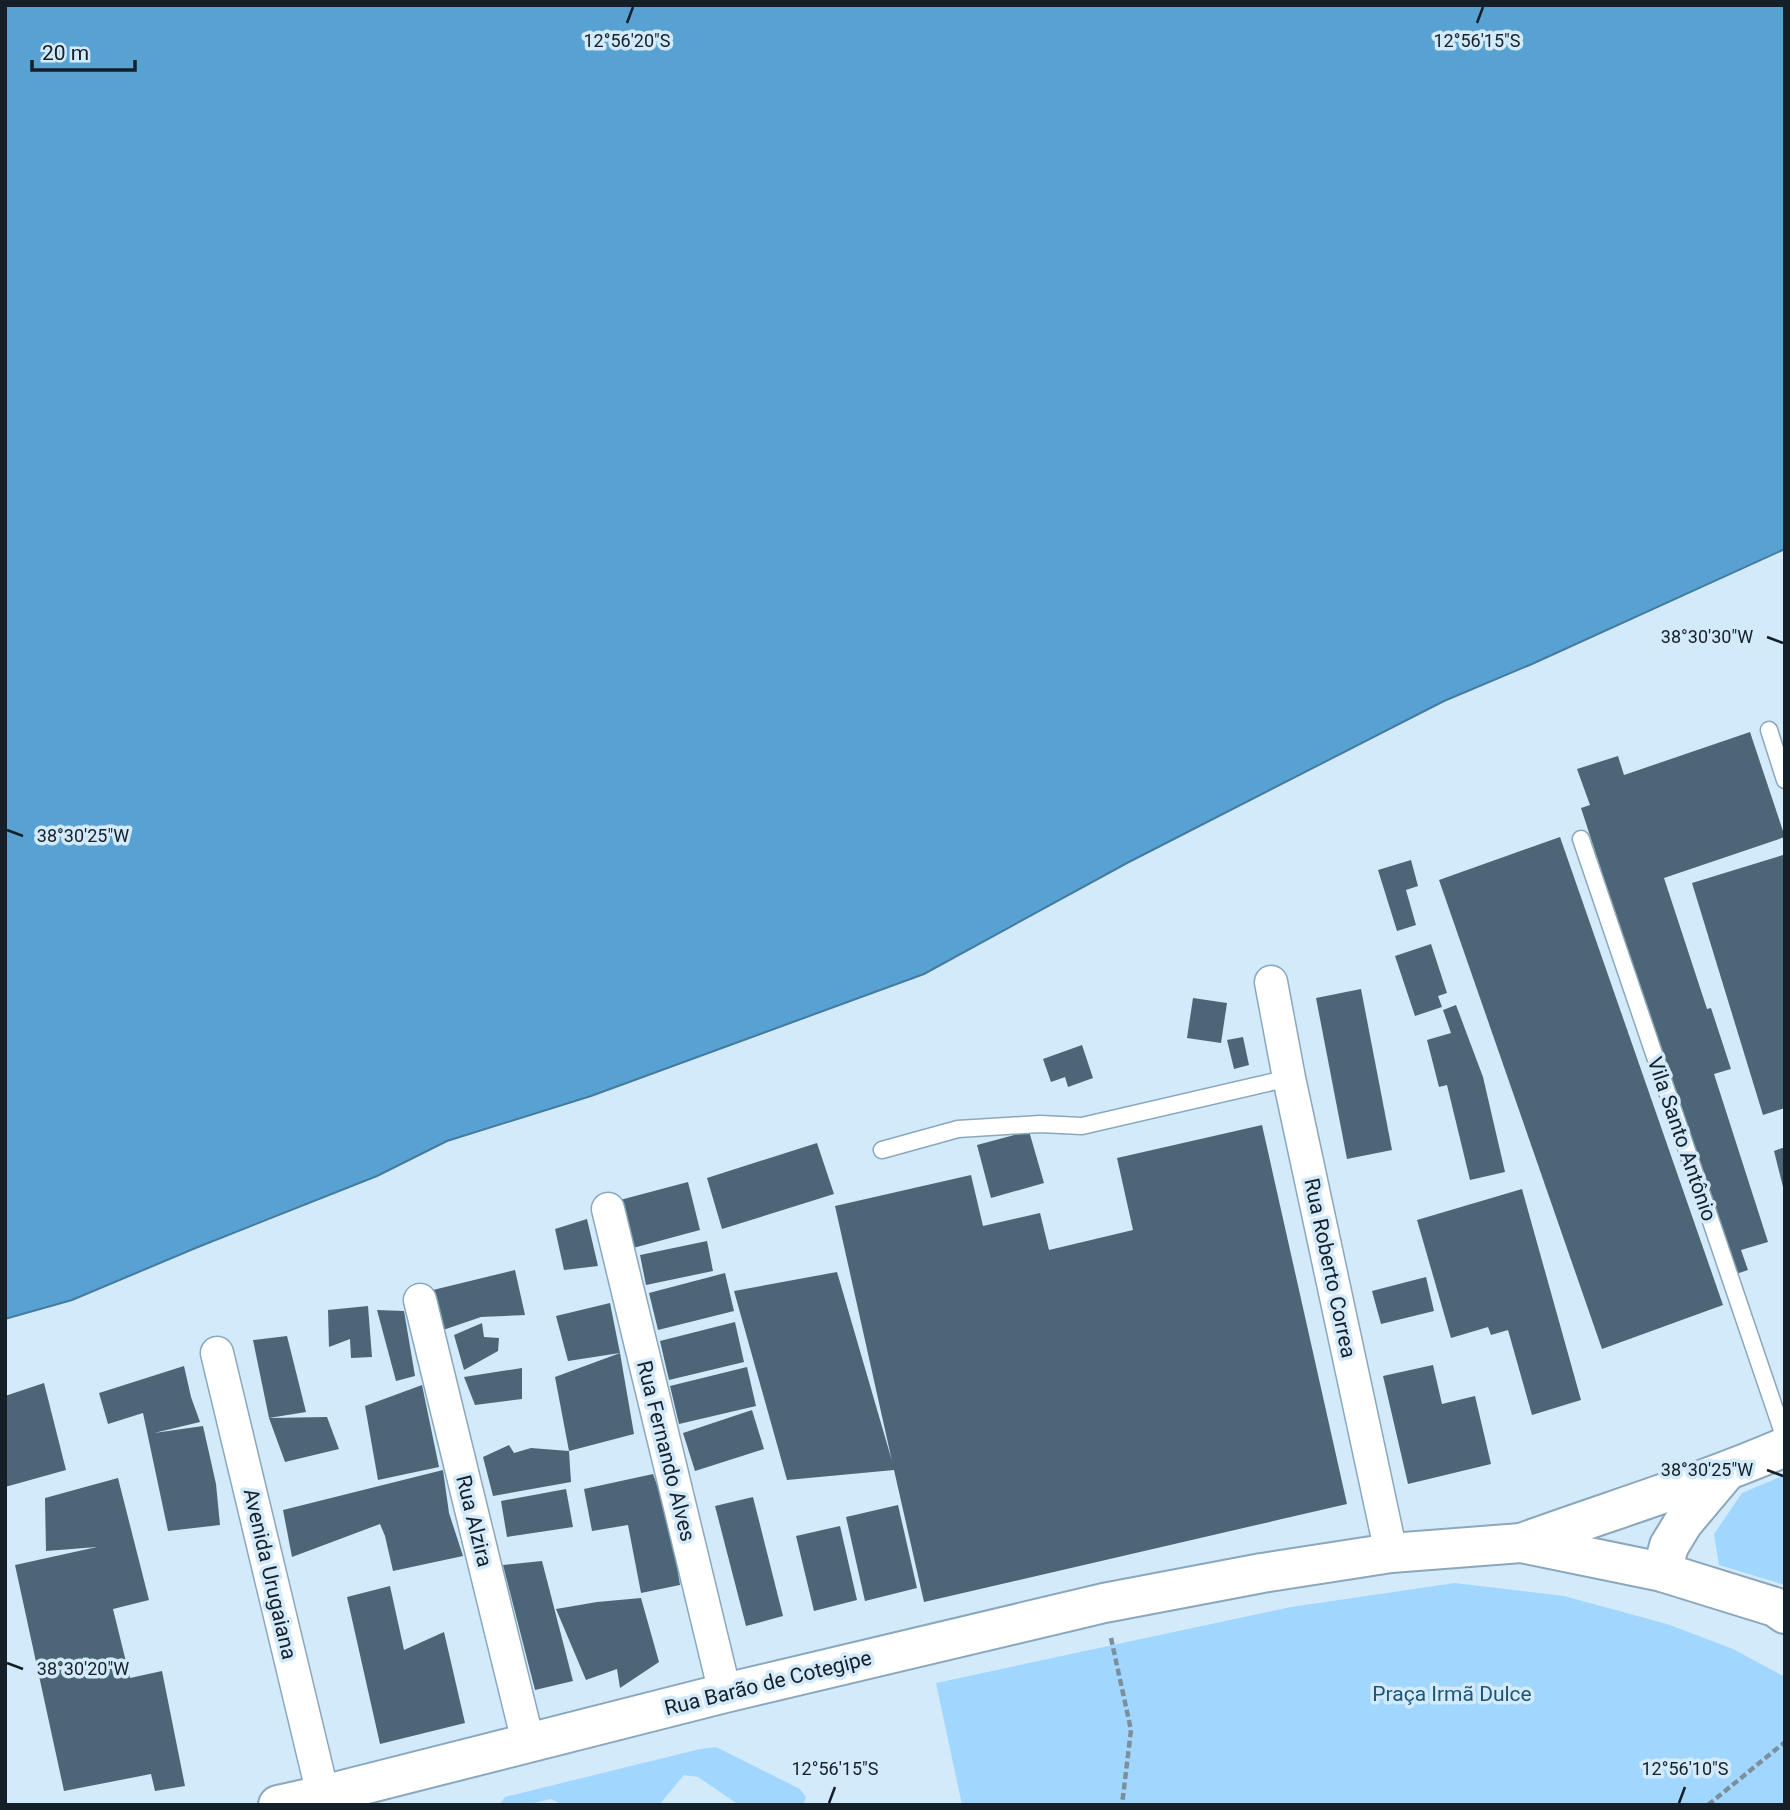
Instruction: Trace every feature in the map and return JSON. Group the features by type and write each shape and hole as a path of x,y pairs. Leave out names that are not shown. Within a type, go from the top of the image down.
{"main road":[{"path":"1391,1553 1521,1543 1618,1507 1725,1473 1785,1447"},
{"path":"1662,1572 1669,1546 1683,1523 1725,1473"},
{"path":"1521,1543 1662,1572 1775,1607 1785,1614"},
{"name":"Rua Barão de Cotegipe","path":"278,1805 385,1792 528,1742 1104,1603 1262,1573 1391,1553"}],"street":[{"name":"Rua Roberto Correa","path":"1271,982 1391,1553"},
{"name":"Rua Fernando Alves","path":"608,1209 725,1693"},
{"name":"Rua Alzira","path":"420,1300 528,1742"},
{"name":"Avenida Urugaiana","path":"217,1353 324,1800"}],"lane":[{"path":"1769,730 1785,780"},
{"name":"Vila Santo Antônio","path":"1581,839 1785,1439"},
{"path":"882,1150 958,1129 1018,1125 1082,1126 1289,1077"}],"path":[{"path":"1104,1603 1131,1730 1122,1805"},
{"path":"1708,1805 1785,1742"}],"green space":[{"path":"1785,1475 1785,1585 1719,1565 1714,1534 1742,1493"},
{"name":"Praça Irmã Dulce","path":"1455,1583 1564,1596 1667,1624 1733,1649 1785,1677 1785,1805 962,1805 936,1683 1291,1607"},
{"path":"716,1747 800,1789 806,1797 803,1805 739,1805 698,1777 684,1775 659,1805 563,1805 551,1799 525,1805 499,1805 505,1797"}],"shaded area":[{"path":"5,5 1785,5 1785,549 1444,701 1127,863 924,974 591,1096 447,1141 377,1176 72,1300 5,1319"}],"building":[{"path":"1750,732 1785,837 1664,878 1707,1009 1711,1008 1731,1069 1714,1074 1768,1242 1741,1250 1748,1270 1733,1275 1581,808 1590,805 1577,769 1618,756 1624,775"},
{"path":"1560,837 1723,1305 1602,1349 1439,880"},
{"path":"1783,855 1785,1108 1763,1115 1692,883"},
{"path":"1411,860 1418,886 1406,890 1416,925 1397,931 1378,870"},
{"path":"1431,944 1447,993 1438,996 1442,1007 1415,1016 1395,956"},
{"path":"1361,989 1392,1150 1347,1159 1316,998"},
{"path":"1193,998 1227,1003 1221,1043 1187,1038"},
{"path":"1456,1005 1483,1077 1505,1172 1470,1180 1447,1085 1439,1087 1427,1040 1451,1033 1443,1010"},
{"path":"1243,1037 1249,1065 1234,1069 1227,1040"},
{"path":"1082,1045 1093,1078 1068,1087 1065,1077 1051,1082 1043,1059"},
{"path":"1262,1125 1347,1504 924,1602 894,1470 787,1480 734,1291 837,1272 892,1461 835,1206 971,1175 983,1226 1040,1213 1049,1250 1133,1230 1117,1158"},
{"path":"1029,1131 1044,1183 991,1198 977,1145"},
{"path":"817,1143 834,1194 722,1229 707,1178"},
{"path":"1785,1147 1785,1191 1784,1191 1774,1151"},
{"path":"688,1182 700,1230 633,1248 620,1200"},
{"path":"1522,1189 1581,1400 1532,1415 1508,1330 1491,1335 1488,1327 1451,1338 1417,1220"},
{"path":"587,1219 598,1266 564,1270 555,1229"},
{"path":"707,1241 713,1271 646,1285 640,1255"},
{"path":"515,1270 525,1315 481,1317 443,1330 433,1290"},
{"path":"725,1273 734,1311 658,1330 649,1293"},
{"path":"1426,1277 1434,1311 1381,1324 1372,1291"},
{"path":"610,1303 620,1353 568,1361 556,1316"},
{"path":"368,1306 372,1357 351,1358 350,1339 329,1347 328,1310"},
{"path":"377,1310 404,1311 415,1376 396,1381"},
{"path":"735,1322 744,1362 669,1380 660,1341"},
{"path":"482,1323 484,1337 499,1338 498,1351 464,1370 454,1335"},
{"path":"287,1336 306,1412 269,1418 253,1340"},
{"path":"620,1353 634,1434 569,1451 555,1377"},
{"path":"1433,1365 1442,1404 1475,1396 1491,1464 1408,1484 1383,1376"},
{"path":"184,1366 200,1422 154,1433 203,1426 216,1484 220,1525 168,1531 143,1413 108,1424 99,1393"},
{"path":"747,1367 756,1406 679,1424 670,1386"},
{"path":"522,1368 522,1399 475,1405 464,1377"},
{"path":"44,1383 66,1470 5,1487 5,1396"},
{"path":"422,1385 439,1467 378,1480 365,1406"},
{"path":"752,1410 764,1449 695,1471 683,1433"},
{"path":"327,1417 339,1449 285,1462 269,1418"},
{"path":"509,1445 514,1453 531,1448 569,1451 571,1482 493,1496 483,1457"},
{"path":"443,1470 449,1513 463,1556 393,1571 380,1524 292,1557 283,1510"},
{"path":"653,1474 669,1518 680,1585 641,1593 628,1525 592,1531 584,1489"},
{"path":"118,1478 149,1600 113,1609 130,1678 162,1671 185,1786 155,1791 151,1774 64,1791 15,1565 97,1547 46,1551 45,1498"},
{"path":"566,1489 573,1527 507,1537 501,1501"},
{"path":"753,1497 783,1616 746,1626 715,1506"},
{"path":"898,1505 917,1588 865,1601 846,1517"},
{"path":"840,1526 857,1600 814,1611 796,1536"},
{"path":"542,1561 573,1681 535,1690 503,1565"},
{"path":"390,1586 404,1650 444,1632 465,1723 380,1744 347,1597"},
{"path":"641,1598 659,1662 620,1688 617,1669 586,1680 556,1609"}]}
